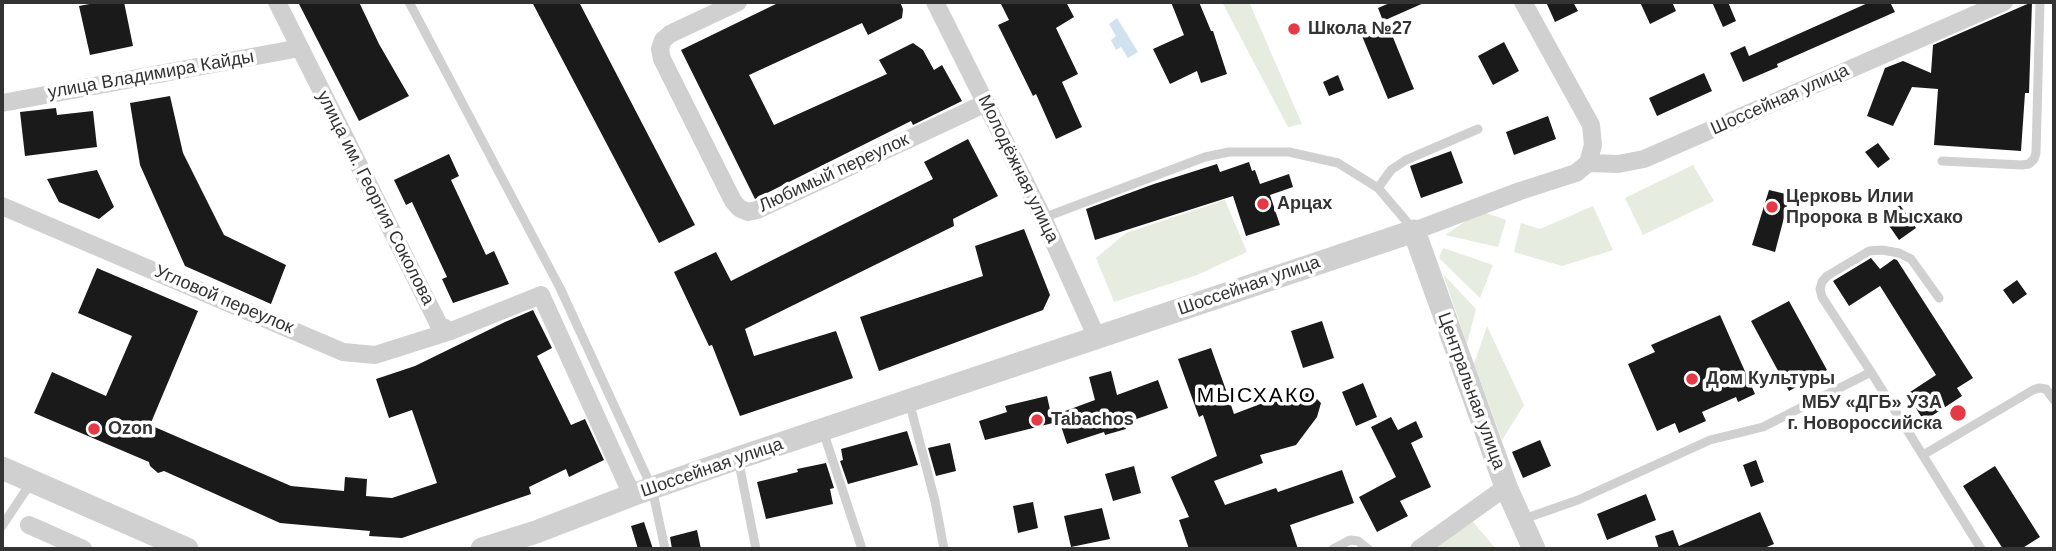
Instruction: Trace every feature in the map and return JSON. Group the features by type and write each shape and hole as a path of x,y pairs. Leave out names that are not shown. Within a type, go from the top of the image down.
{"street":[{"name":"улица им. Георгия Соколова","path":"277,2 439,325 451,331"},
{"name":"Любимый переулок","path":"738,2 670,34 663,40 660,49 662,59 733,201 748,212 986,103"},
{"name":"Молодёжная улица","path":"934,2 1043,218 1097,338"},
{"path":"1523,2 1591,125 1593,145 1588,163"},
{"name":"Шоссейная улица","path":"482,549 738,458 1414,231 1576,173 1588,163 1618,164 1644,159 2004,2"},
{"name":"улица Владимира Кайды","path":"2,103 300,48"},
{"name":"Угловой переулок","path":"2,206 343,352 375,355 451,331"},
{"name":"Центральная улица","path":"1414,231 1506,487 1534,549"},
{"path":"451,331 541,296 642,491"},
{"path":"2,468 187,549"},
{"path":"1419,549 1506,487"},
{"path":"29,524 83,549"}],"lane":[{"path":"409,2 560,288 665,549"},
{"path":"1942,160 2022,165 2029,164 2034,159 2040,2"},
{"path":"1378,188 1391,170 1406,160 1478,129"},
{"path":"1043,218 1205,157 1229,152 1289,152 1338,163 1378,188 1414,231"},
{"path":"1939,298 1911,259 1899,253 1882,250 1869,251 1827,276 1820,289 1822,297 1981,549"},
{"path":"541,296 560,288"},
{"path":"1520,520 1578,500 1710,440 1763,427 1871,372"},
{"path":"1923,455 2033,390 2046,389 2054,400"},
{"path":"909,401 935,501 944,549"},
{"path":"822,430 862,549"},
{"path":"738,458 756,549"},
{"path":"2,526 32,481"},
{"path":"1333,549 1350,540 1358,541 1368,549"}],"shaded area":[{"path":"1222,2 1249,2 1302,124 1288,127"},
{"path":"1693,165 1714,201 1643,235 1625,198"},
{"path":"1225,200 1247,252 1197,275 1114,302 1096,258 1126,233"},
{"path":"1593,206 1613,250 1562,266 1514,252 1521,223 1540,229"},
{"path":"1481,211 1506,220 1498,247 1445,235"},
{"path":"1443,248 1493,265 1480,298 1439,258"},
{"path":"1443,274 1476,309 1467,344"},
{"path":"1487,326 1524,405 1502,440 1474,364"},
{"path":"1469,517 1496,549 1430,549"}],"water":[{"path":"1117,18 1138,52 1128,58 1121,47 1116,50 1111,40 1116,36 1109,24"}],"building":[{"path":"100,2 124,2 133,46 90,55 79,6"},
{"path":"298,2 359,2 409,96 359,121"},
{"path":"532,2 579,2 695,225 659,243"},
{"path":"780,2 900,2 903,9 902,18 868,35 862,23 749,75 774,125 887,74 879,60 913,43 923,50 934,70 942,65 962,101 913,125 911,121 755,199 681,50"},
{"path":"1000,2 1066,2 1074,17 1056,28 1078,74 1062,82 1082,127 1056,139 1036,94 1033,96 998,25 1009,20"},
{"path":"1171,2 1199,2 1213,31 1227,74 1201,83 1197,71 1170,84 1153,49 1184,35"},
{"path":"1392,2 1426,2 1383,21 1378,8"},
{"path":"1546,2 1573,2 1578,11 1555,22"},
{"path":"1640,2 1672,2 1676,11 1650,24"},
{"path":"1712,2 1728,2 1736,21 1723,27"},
{"path":"1870,2 1890,2 1895,12 1777,64 1778,67 1743,82 1730,53 1745,46 1749,56"},
{"path":"2032,2 2029,93 2025,93 2021,151 1934,145 1938,89 1912,87 1893,126 1867,116 1885,68 1903,61 1931,73 1933,45"},
{"path":"1388,25 1414,89 1388,99 1362,36"},
{"path":"1504,42 1519,71 1493,85 1478,56"},
{"path":"1704,73 1712,91 1657,116 1649,98"},
{"path":"1338,75 1344,90 1329,96 1323,82"},
{"path":"170,96 183,153 224,235 286,265 271,304 185,266 140,165 130,103"},
{"path":"56,108 57,115 93,111 97,147 25,156 20,112"},
{"path":"1548,116 1556,139 1514,155 1506,132"},
{"path":"968,139 998,196 953,219 954,226 745,329 754,356 836,331 853,378 740,416 712,345 709,346 674,272 716,252 731,281 933,179 924,162"},
{"path":"1878,143 1890,159 1878,168 1865,152"},
{"path":"1451,151 1463,183 1421,198 1410,166"},
{"path":"449,154 459,176 451,180 486,255 494,251 509,284 453,303 442,279 447,277 412,202 406,205 394,180"},
{"path":"1249,162 1260,184 1289,174 1293,187 1270,195 1280,225 1246,236 1233,196 1095,240 1086,209 1217,164 1220,172"},
{"path":"97,170 114,207 99,219 59,202 47,179"},
{"path":"1769,190 1790,195 1775,252 1752,245"},
{"path":"1900,205 1916,228 1899,240 1883,217"},
{"path":"1024,229 1050,295 1043,310 879,371 860,317 983,276 975,246"},
{"path":"1871,258 1880,269 1894,259 1897,260 1973,378 1957,388 1962,396 1924,421 1907,394 1936,375 1880,286 1849,306 1833,281"},
{"path":"97,268 198,311 150,425 291,486 344,491 345,477 367,479 366,496 392,498 437,483 412,410 389,418 376,379 415,366 533,310 552,348 537,356 571,425 585,419 604,460 569,477 566,469 529,487 531,494 402,538 369,536 370,531 280,523 164,471 158,473 149,462 34,413 52,372 106,396 132,336 78,313"},
{"path":"2017,280 2027,294 2013,304 2003,290"},
{"path":"1789,301 1827,370 1789,391 1751,321"},
{"name":"Дом Культуры","path":"1720,315 1755,394 1738,402 1736,397 1702,412 1706,421 1679,433 1675,423 1657,431 1628,364 1655,352 1651,345"},
{"path":"1322,321 1334,358 1303,368 1291,331"},
{"path":"1211,348 1227,393 1227,402 1230,402 1234,414 1281,395 1310,392 1321,403 1317,417 1296,445 1260,455 1263,463 1214,481 1225,505 1276,488 1278,492 1342,470 1354,503 1290,525 1298,549 1189,549 1179,520 1189,517 1171,477 1217,456 1203,415 1199,417 1178,359"},
{"path":"1111,371 1117,395 1158,380 1168,408 1125,423 1126,429 1105,435 1104,432 1067,444 1057,414 1095,400 1089,377"},
{"path":"1363,383 1377,417 1356,426 1342,392"},
{"path":"1047,396 1053,423 985,440 979,421 1007,412 1005,406"},
{"path":"1391,417 1398,430 1416,421 1423,437 1411,443 1431,487 1400,501 1408,516 1377,532 1359,497 1396,477 1371,427"},
{"path":"907,431 918,465 848,484 840,461 843,460 841,449"},
{"path":"1540,440 1551,466 1523,478 1512,452"},
{"path":"950,443 956,471 936,476 928,448"},
{"path":"1756,460 1764,482 1751,487 1743,465"},
{"path":"826,463 834,488 830,489 833,504 766,519 757,482"},
{"path":"1134,466 1141,493 1113,501 1105,474"},
{"path":"1995,466 2040,537 2021,549 2003,549 1963,486"},
{"path":"1646,494 1656,520 1607,540 1597,514"},
{"path":"1033,502 1038,528 1018,533 1013,506"},
{"path":"1102,508 1110,539 1071,547 1064,516"},
{"path":"1760,512 1774,544 1762,549 1659,549 1655,536 1673,530 1679,546"},
{"path":"644,522 653,549 638,549 631,526"},
{"path":"697,530 701,549 672,549 670,537"}],"place":[{"name":"Школа №27","path":"1294,29"},
{"name":"Арцах","path":"1263,204"},
{"name":"Церковь Илии Пророка в Мысхако","path":"1772,207"},
{"name":"Дом Культуры","path":"1692,379"},
{"name":"МБУ «ДГБ» УЗА г. Новороссийска","path":"1958,413"},
{"name":"Tabachos","path":"1037,420"},
{"name":"Ozon","path":"94,429"}],"district":[{"name":"МЫСХАКО","path":"1257,396"}]}
